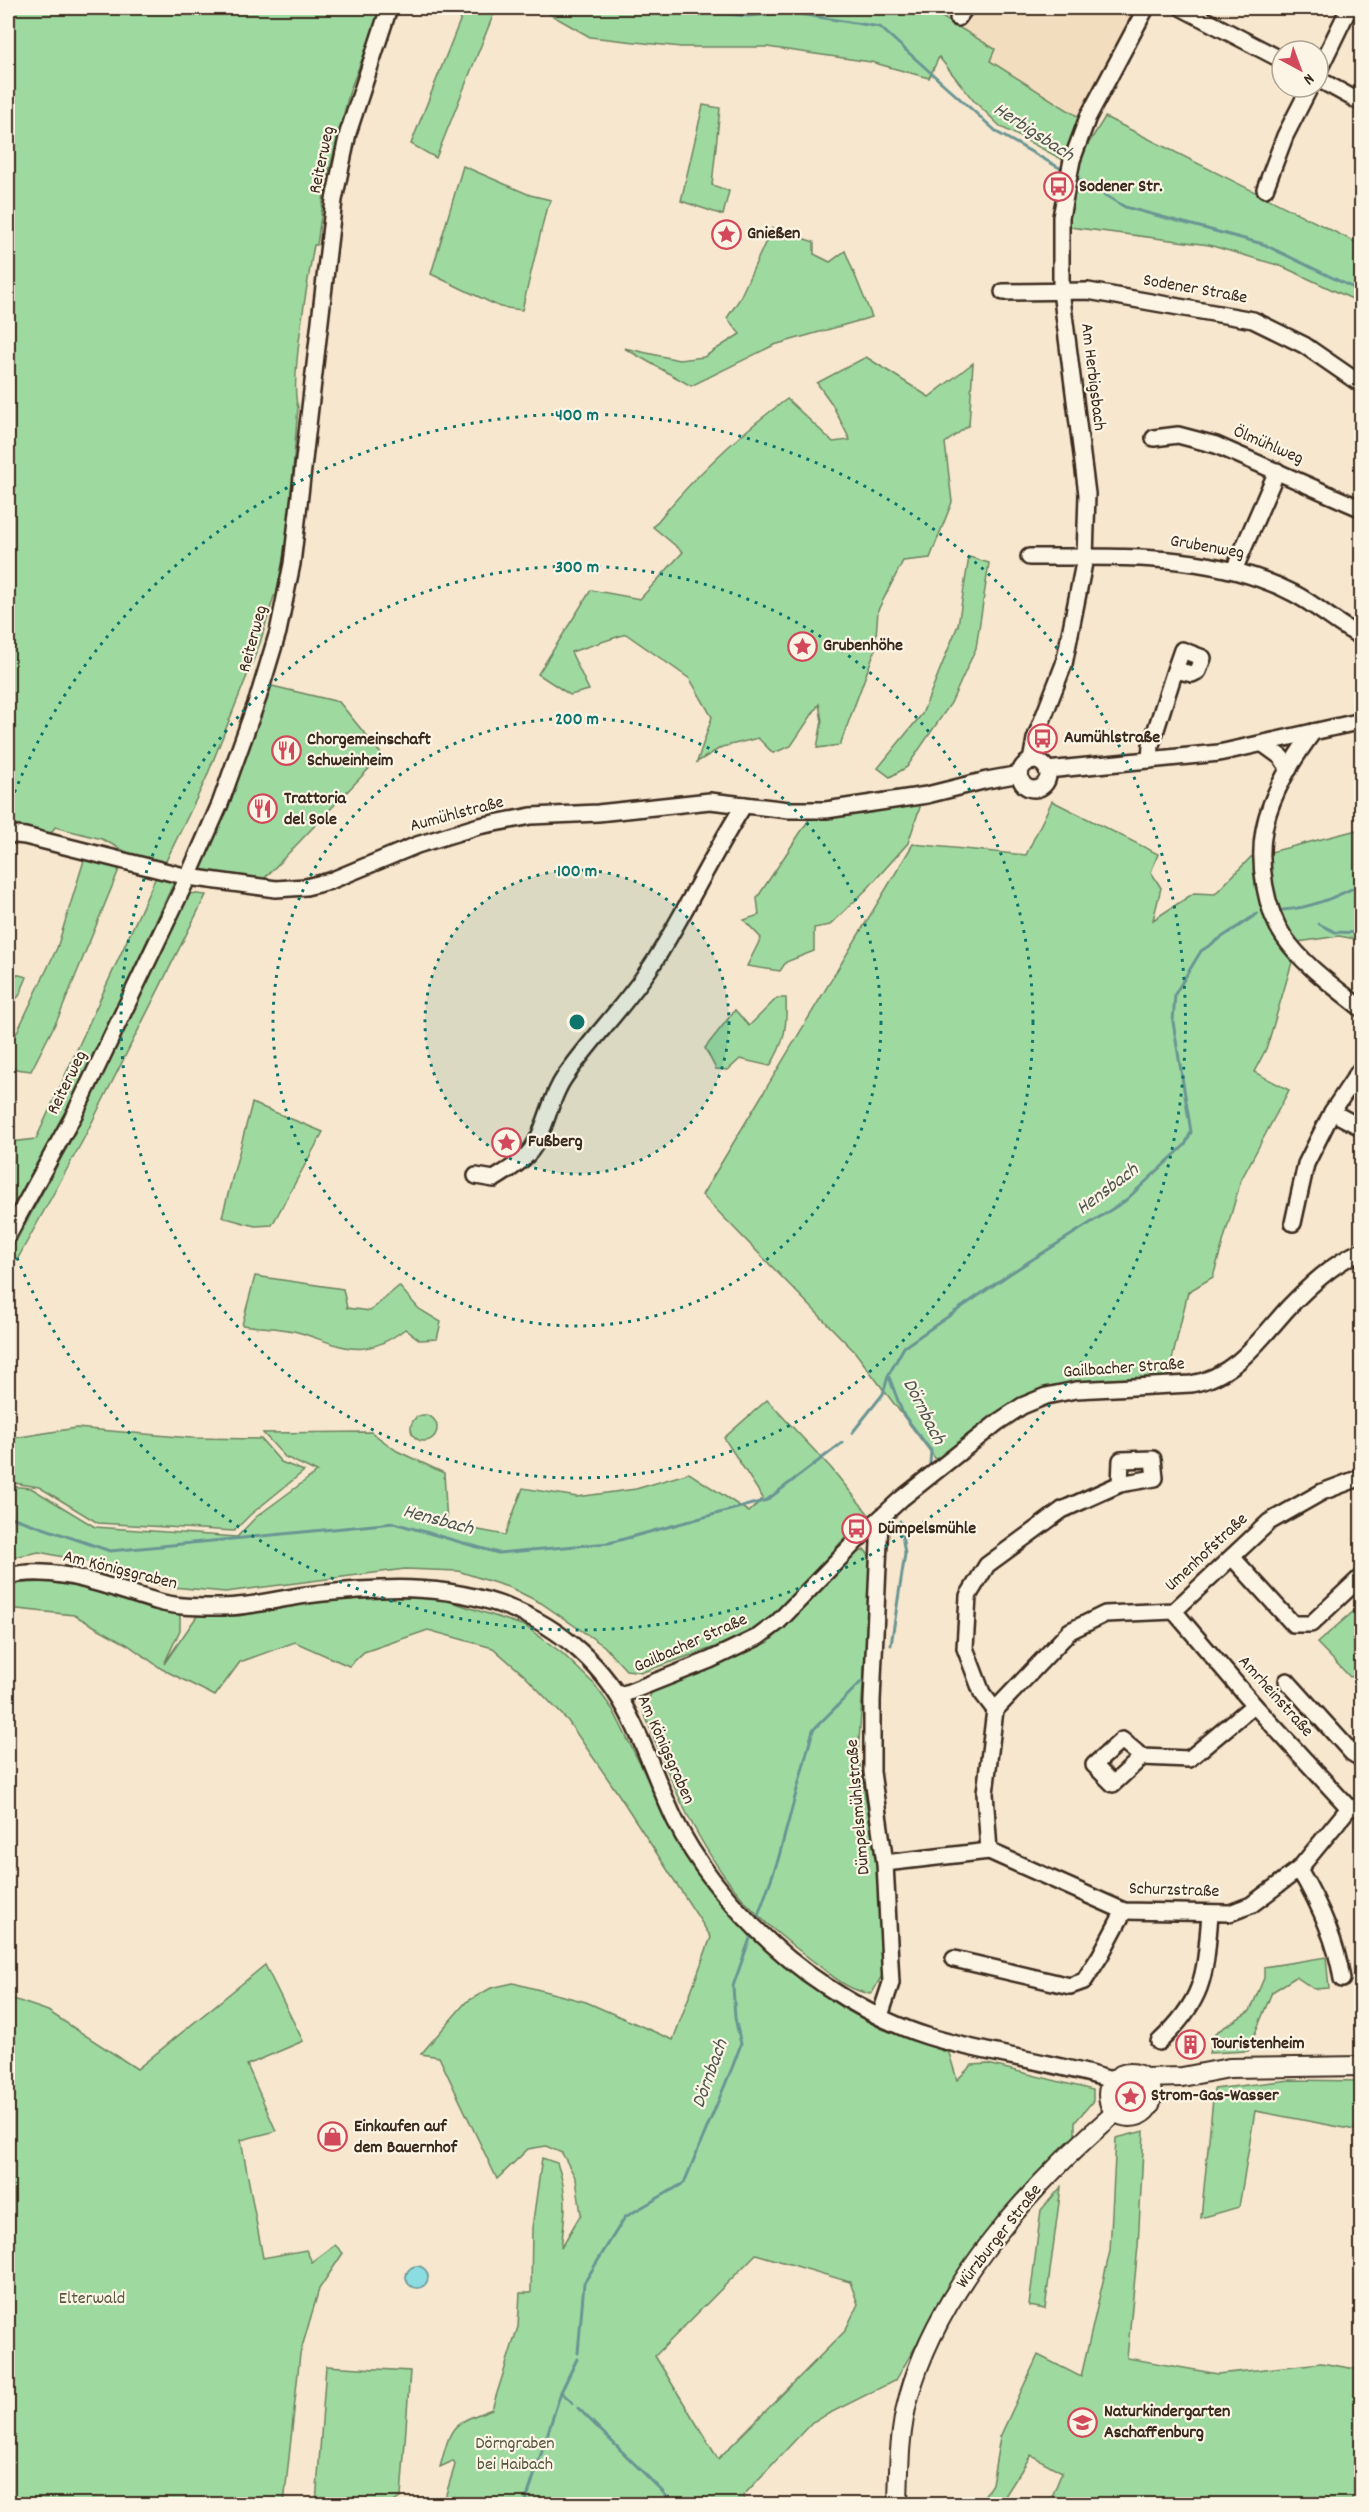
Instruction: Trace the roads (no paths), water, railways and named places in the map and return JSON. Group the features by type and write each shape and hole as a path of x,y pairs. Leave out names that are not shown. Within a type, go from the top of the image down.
{"main road":[{"path":"1144,2078 1182,2077 1229,2068 1362,2066"},
{"path":"1152,2101 1152,2091 1144,2078 1137,2074 1127,2073 1113,2097 1123,2116 1139,2116 1161,2091 1182,2077"},
{"name":"Würzburger Straße","path":"897,2505 902,2437 909,2396 928,2347 960,2286 998,2234 1038,2187 1100,2125 1113,2097"}],"street":[{"name":"Reiterweg","path":"8,1235 76,1111 188,877 240,753 278,632 297,534 334,200 348,133 389,8"},
{"name":"Am Herbigsbach","path":"1031,761 1035,740 1064,664 1085,558 1087,494 1061,291 1061,218 1072,160 1088,117 1146,8"},
{"path":"1182,8 1270,54"},
{"path":"1330,46 1348,8"},
{"path":"1330,85 1361,102"},
{"path":"1265,189 1285,136 1304,99"},
{"name":"Sodener Straße","path":"1004,292 1088,291 1253,320 1304,345 1362,385"},
{"name":"Ölmühlweg","path":"1154,438 1179,435 1216,445 1362,509"},
{"path":"1234,570 1277,471"},
{"name":"Grubenweg","path":"1029,556 1139,557 1234,570 1293,593 1362,638"},
{"path":"1150,760 1151,746 1175,670"},
{"path":"1047,770 1219,753 1362,721"},
{"path":"1313,732 1289,769 1274,800 1264,830 1263,866 1268,899 1278,927 1302,959 1362,1009"},
{"path":"1263,744 1281,756 1289,769"},
{"path":"1031,761 1042,764 1047,770 1047,779 1041,787 1036,789 1023,784 1020,774 1023,767 1031,761"},
{"name":"Aumühlstraße","path":"8,834 25,836 188,877 276,889 306,887 330,880 417,845 479,826 531,816 598,813 700,802 789,810 826,810 927,795 1020,774"},
{"path":"476,1176 494,1179 528,1155 562,1081 587,1045 633,993 650,968 722,839 744,805"},
{"path":"1293,1224 1306,1164 1332,1112 1362,1067"},
{"path":"1332,1112 1362,1128"},
{"name":"Gailbacher Straße","path":"619,1696 710,1660 758,1637 777,1623 862,1535 921,1482 998,1422 1046,1396 1076,1390 1191,1384 1204,1382 1222,1374 1242,1360 1290,1306 1331,1270 1362,1251"},
{"name":"Umenhofstraße","path":"995,1710 1070,1631 1105,1614 1174,1611 1269,1522 1322,1492 1362,1477"},
{"path":"885,1863 989,1851 985,1793 995,1710 982,1693 965,1648 968,1596 987,1565 1062,1510 1120,1484"},
{"name":"Dümpelsmühlstraße","path":"880,1520 872,1701 872,1772 885,1863 891,1947 891,1983 880,2016"},
{"path":"1232,1557 1293,1624 1311,1624 1362,1576"},
{"name":"Am Königsgraben","path":"8,1576 23,1572 54,1574 113,1587 159,1602 196,1607 239,1607 306,1596 404,1587 461,1593 536,1619 556,1631 590,1660 619,1696 631,1718 676,1823 715,1883 740,1913 775,1946 833,1989 880,2016 935,2038 1094,2074 1113,2097"},
{"name":"Amrheinstraße","path":"1174,1611 1254,1705 1355,1807"},
{"path":"1287,1681 1352,1753 1362,1759"},
{"path":"1142,1758 1189,1759 1254,1705"},
{"name":"Schurzstraße","path":"989,1851 1124,1911 1210,1914 1230,1912 1251,1905 1299,1869 1355,1807"},
{"path":"1299,1869 1316,1897 1338,1952 1342,1979"},
{"path":"954,1959 1070,1986 1084,1981 1124,1911"},
{"path":"1159,2042 1180,2022 1201,1986 1207,1956 1210,1914"}],"water":[{"path":"413,2266 421,2266 428,2273 428,2281 421,2288 413,2288 406,2281 406,2273"}],"waterway":[{"name":"Herbigsbach","path":"700,8 710,12 748,16 787,12 880,27 998,133 1065,171"},
{"name":"Herbigsbach","path":"1073,176 1125,207 1263,244 1362,292"},
{"name":"Hensbach","path":"1282,910 1313,904 1362,884"},
{"name":"Hensbach","path":"852,1433 883,1394 888,1376 904,1347 1011,1273 1125,1201 1185,1145 1191,1132 1173,1022 1175,994 1201,951 1257,914"},
{"path":"1319,924 1335,932 1362,933"},
{"name":"Dörnbach","path":"889,1377 903,1414 931,1451 930,1463"},
{"name":"Hensbach","path":"8,1516 110,1551 394,1523 498,1553 609,1543 767,1500 842,1443"},
{"name":"Dörnbach","path":"891,1645 905,1554 900,1521"},
{"name":"Dörnbach","path":"756,1921 778,1860 813,1730 863,1680"},
{"name":"Dörnbach","path":"578,2353 584,2283 625,2217 684,2183 732,2068 741,2044 735,2018 733,1986 752,1933"},
{"name":"Dörnbach","path":"525,2504 561,2392 577,2359"},
{"path":"561,2392 573,2403"},
{"path":"578,2408 673,2504"}],"place":[{"name":"Sodener Str.","path":"1058,187"},
{"name":"Gnießen","path":"726,234"},
{"name":"Grubenhöhe","path":"802,646"},
{"name":"Aumühlstraße","path":"1043,738"},
{"name":"Chorgemeinschaft Schweinheim","path":"286,750"},
{"name":"Trattoria del Sole","path":"263,809"},
{"name":"Fußberg","path":"507,1142"},
{"name":"Dümpelsmühle","path":"857,1529"},
{"name":"Touristenheim","path":"1190,2044"},
{"name":"Strom-Gas-Wasser","path":"1130,2096"},
{"name":"Einkaufen auf dem Bauernhof","path":"333,2137"},
{"name":"Naturkindergarten Aschaffenburg","path":"1083,2422"}],"park label":[{"name":"Elterwald","path":"92,2299"},
{"name":"Dörngraben bei Haibach","path":"515,2454"}]}
